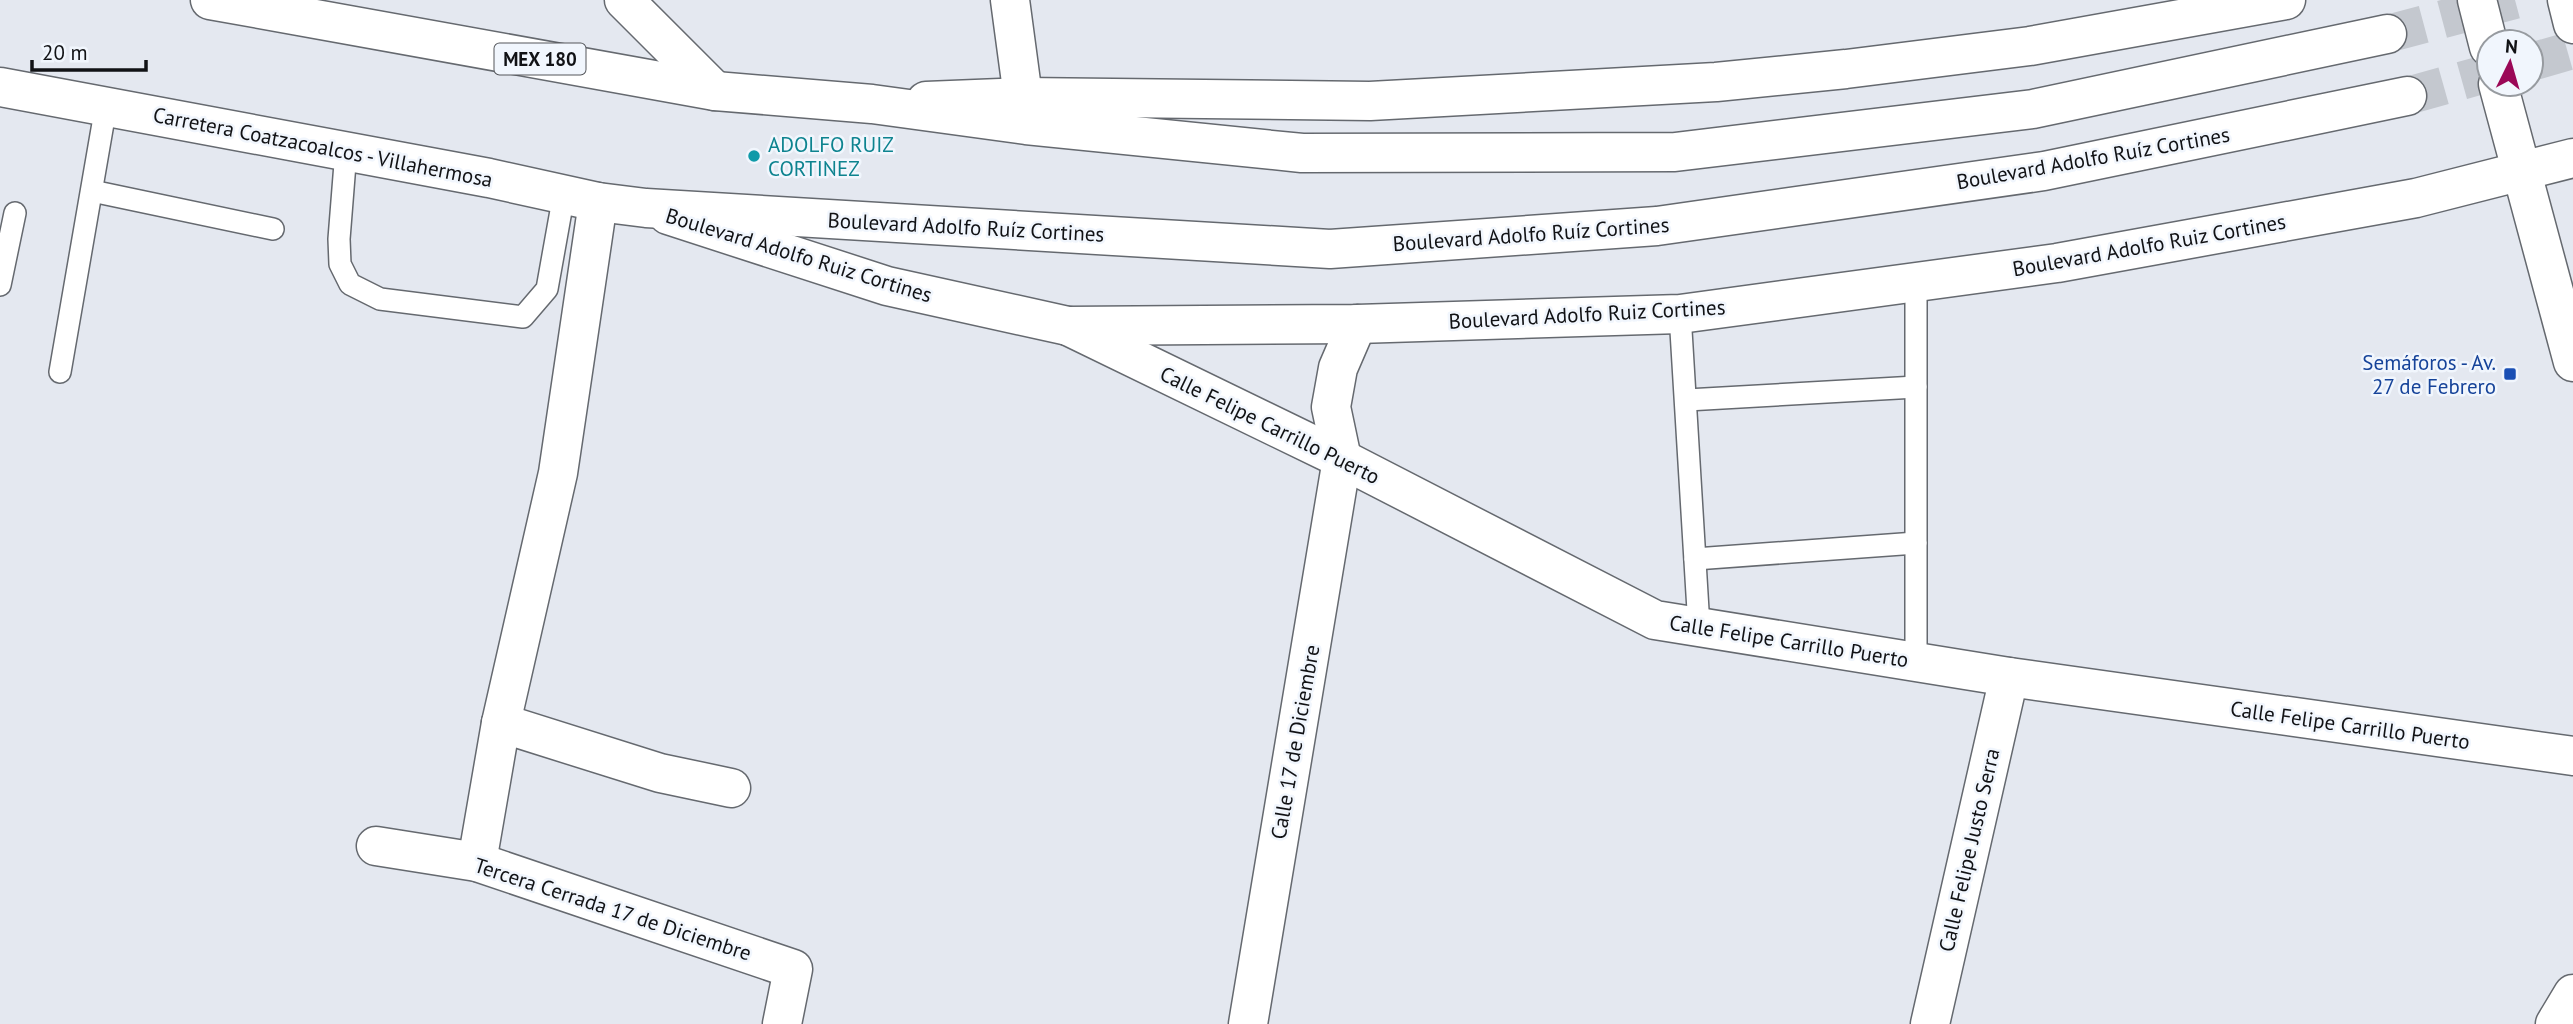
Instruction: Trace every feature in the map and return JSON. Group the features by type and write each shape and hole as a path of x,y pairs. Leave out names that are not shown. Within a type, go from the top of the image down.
{"main road":[{"name":"MEX 180","path":"210,0 715,91 873,104"},
{"path":"624,0 715,91"},
{"path":"1010,0 1023,97"},
{"path":"873,104 1023,97 1370,101 1716,82 2030,46 2286,0"},
{"path":"2477,0 2484,28"},
{"path":"2567,0 2573,24"},
{"path":"873,104 1026,125 1302,153 1675,152 2034,109 2387,34"},
{"name":"Carretera Coatzacoalcos - Villahermosa","path":"0,87 581,198 646,208"},
{"name":"Boulevard Adolfo Ruíz Cortines","path":"646,208 1330,249 1643,227 2044,171 2407,96"},
{"path":"2502,98 2573,362"},
{"name":"Boulevard Adolfo Ruiz Cortines","path":"646,208 887,286 1068,326 1357,324 1680,314 2057,263 2416,198 2573,158"},
{"path":"477,862 501,723 558,473 581,198"},
{"path":"1342,459 1331,407 1338,368 1357,324"},
{"name":"Calle Felipe Carrillo Puerto","path":"1068,326 1342,459 1655,620 2009,677 2573,756"},
{"name":"Calle 17 de Diciembre","path":"1248,1024 1342,459"},
{"name":"Calle Felipe Justo Serra","path":"1930,1024 2009,677"},
{"path":"501,723 660,773 731,788"},
{"name":"Tercera Cerrada 17 de Diciembre","path":"376,846 477,862 793,969 782,1024"},
{"path":"2555,1024 2573,993"}],"lane":[{"path":"60,372 106,106"},
{"path":"346,151 339,239 340,264 350,284 380,299 523,317 547,289 581,198"},
{"path":"92,191 273,229"},
{"path":"0,285 15,213"},
{"path":"1916,282 1916,662"},
{"path":"1680,314 1699,627"},
{"path":"1687,400 1916,387"},
{"path":"1695,559 1916,543"}],"tunnel":[{"path":"2387,34 2515,0"},
{"path":"2545,58 2573,50"},
{"path":"2407,96 2475,77"}],"place":[{"name":"ADOLFO RUIZ CORTINEZ","path":"754,156"},
{"name":"Semáforos - Av. 27 de Febrero","path":"2510,374"}]}
